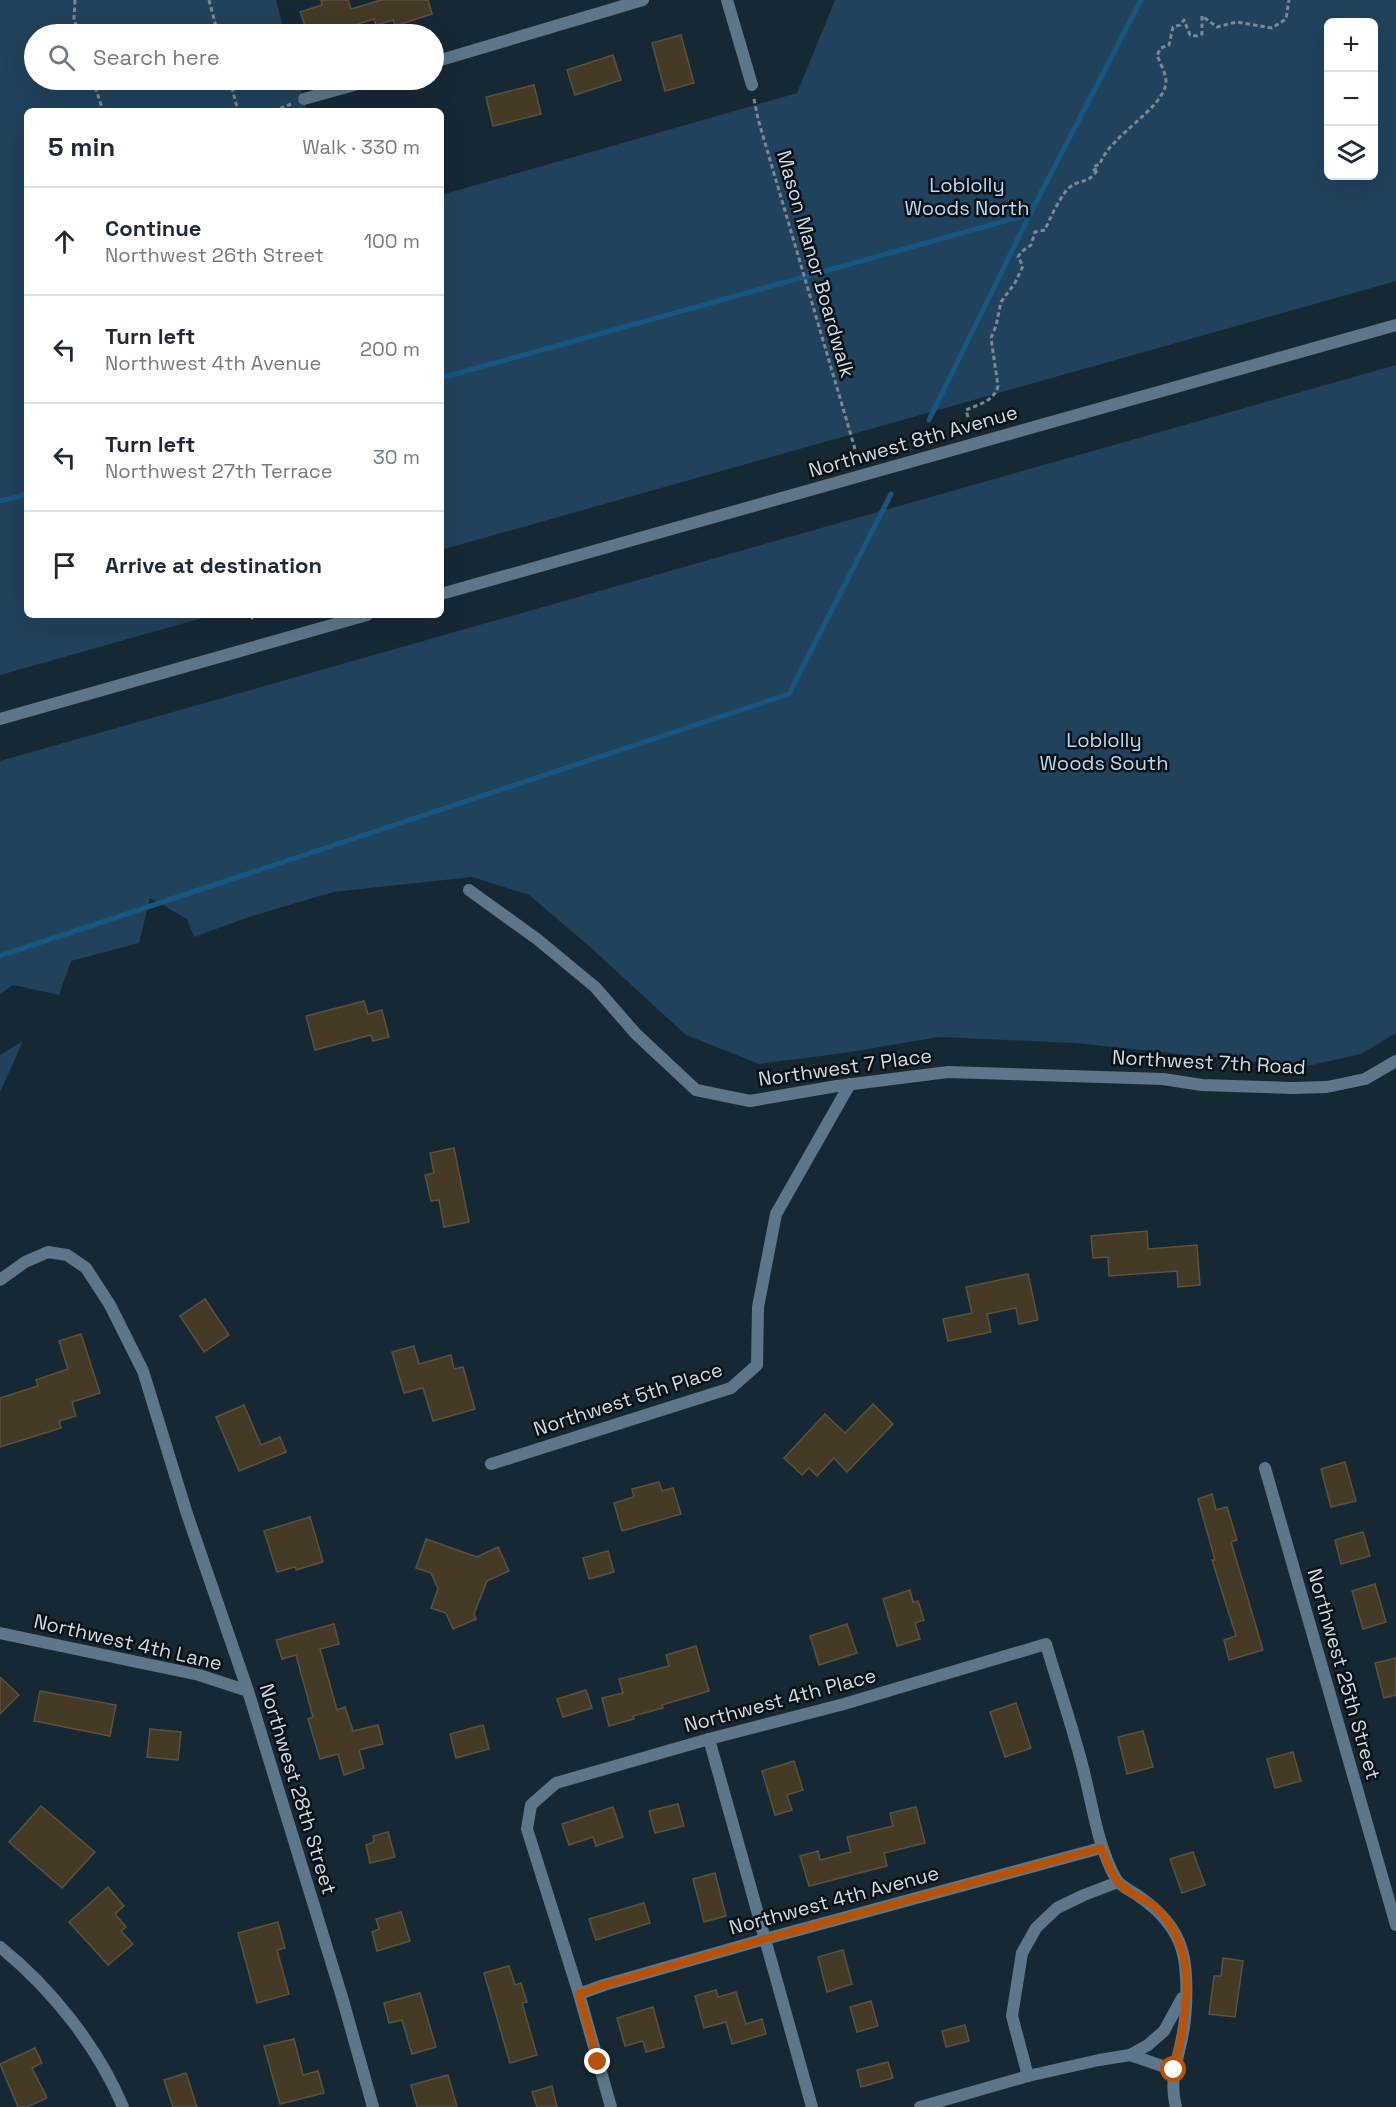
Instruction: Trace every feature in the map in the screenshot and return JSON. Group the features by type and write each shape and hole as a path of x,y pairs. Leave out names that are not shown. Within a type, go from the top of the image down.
{"street":[{"path":"444,59 643,0"},
{"path":"727,0 752,86"},
{"path":"304,99 336,90"},
{"name":"Northwest 8th Avenue","path":"444,593 1396,326"},
{"path":"0,719 356,618"},
{"name":"Northwest 7 Place","path":"469,890 537,939 596,987 636,1034 696,1090 750,1101 850,1084 948,1072 1088,1076"},
{"name":"Northwest 7th Road","path":"1088,1076 1163,1079 1202,1085 1327,1087 1365,1079 1396,1061"},
{"name":"Northwest 5th Place","path":"491,1464 731,1388 758,1365 758,1307 776,1214 850,1084"},
{"name":"Northwest 28th Street","path":"0,1280 25,1262 48,1252 67,1255 86,1268 110,1305 143,1371 178,1484 248,1691 342,1997 373,2107"},
{"name":"Northwest 25th Street","path":"1265,1468 1396,1925"},
{"name":"Northwest 4th Lane","path":"0,1634 199,1675 248,1691"},
{"name":"Northwest 4th Place","path":"579,1994 527,1829 531,1805 556,1783 709,1739 844,1704 1046,1644 1081,1758 1101,1848"},
{"path":"709,1739 812,2107"},
{"path":"1101,1848 1118,1882 1155,1907 1170,1924 1182,1948 1186,1970 1184,2026 1174,2070 1172,2093 1176,2107"},
{"name":"Northwest 4th Avenue","path":"579,1994 765,1939 1101,1848"},
{"path":"1028,2076 1012,2016 1022,1953 1036,1928 1057,1908 1118,1882"},
{"path":"0,1947 17,1961 77,2026 113,2083 123,2107"},
{"path":"920,2107 1028,2076 1130,2055 1148,2046 1164,2031 1180,2005 1185,1991"},
{"path":"579,1994 611,2107"},
{"path":"1130,2055 1174,2070"}],"path":[{"path":"75,0 76,24"},
{"path":"209,0 215,24"},
{"path":"968,417 966,410 989,400 996,393 998,386 991,338 1001,302 1016,283 1023,266 1018,257 1031,245 1035,232 1045,230 1052,212 1058,207 1070,186 1092,178 1098,169 1094,170 1094,167 1100,164 1103,153 1116,139 1129,130 1162,94 1166,84 1157,55 1161,48 1169,45 1173,27 1180,25 1184,20 1190,34 1196,36 1202,34 1202,16 1216,27 1236,22 1272,28 1286,19 1289,0"},
{"name":"Mason Manor Boardwalk","path":"752,86 758,119 791,236 855,449"},
{"path":"96,90 102,108"},
{"path":"233,90 237,108"},
{"path":"281,108 304,99"}],"green space":[{"path":"0,0 276,0 282,24 24,24 24,90 301,90 306,108 24,108 24,618 202,618 0,675"},
{"name":"Loblolly Woods North","path":"835,0 1396,0 1396,281 444,549 444,194 797,93"},
{"name":"Loblolly Woods South","path":"1396,365 1396,1033 1361,1054 1303,1067 1076,1043 939,1037 759,1064 686,1035 588,945 529,895 472,877 333,892 246,918 194,937 187,919 150,898 139,943 71,961 59,995 13,985 0,994 0,761"},
{"path":"23,1041 0,1092 0,1055"}],"building":[{"path":"321,0 348,0 351,9 381,0 428,0 432,14 401,24 394,24 393,20 376,24 374,19 358,24 304,24 300,12 322,5"},
{"path":"681,35 694,83 665,91 652,43"},
{"path":"613,55 621,80 575,95 567,70"},
{"path":"534,85 541,114 493,126 486,97"},
{"path":"364,1001 368,1014 382,1010 389,1037 373,1041 371,1035 315,1050 306,1016"},
{"path":"454,1148 469,1222 444,1227 439,1200 431,1201 425,1175 434,1173 430,1153"},
{"path":"1147,1231 1148,1249 1197,1245 1200,1285 1178,1287 1177,1271 1109,1276 1108,1257 1093,1258 1091,1236"},
{"path":"1028,1274 1038,1320 1019,1324 1016,1308 987,1314 991,1332 948,1341 943,1319 972,1313 966,1287"},
{"path":"205,1299 229,1335 204,1352 180,1316"},
{"path":"81,1334 100,1393 72,1402 76,1416 59,1421 61,1428 0,1447 0,1398 38,1386 36,1380 68,1369 59,1341"},
{"path":"414,1346 419,1364 451,1355 454,1369 463,1367 475,1409 433,1421 423,1388 404,1393 392,1352"},
{"path":"873,1404 893,1424 847,1472 834,1458 817,1476 809,1468 802,1475 784,1458 825,1414 845,1433"},
{"path":"244,1405 261,1445 280,1437 286,1452 239,1471 216,1417"},
{"path":"1345,1462 1356,1501 1331,1507 1321,1469"},
{"path":"659,1482 662,1491 673,1488 681,1514 622,1531 614,1503 634,1497 632,1489"},
{"path":"1212,1494 1216,1510 1227,1507 1237,1540 1231,1542 1263,1650 1229,1660 1224,1640 1236,1636 1212,1560 1215,1560 1198,1499"},
{"path":"310,1517 323,1562 296,1570 295,1567 277,1572 264,1531"},
{"path":"1363,1532 1370,1556 1341,1564 1335,1540"},
{"path":"426,1539 477,1557 498,1547 509,1571 487,1581 474,1614 476,1619 453,1629 446,1613 431,1608 438,1589 431,1573 416,1568"},
{"path":"608,1551 614,1572 589,1579 583,1558"},
{"path":"1375,1584 1386,1622 1363,1629 1352,1591"},
{"path":"910,1590 913,1602 918,1601 924,1620 915,1623 920,1639 897,1646 883,1599"},
{"path":"334,1624 339,1644 320,1649 337,1710 345,1707 353,1731 378,1725 383,1744 359,1750 364,1768 344,1775 338,1754 320,1759 308,1719 313,1717 296,1655 282,1659 276,1640"},
{"path":"847,1624 857,1653 819,1665 810,1636"},
{"path":"696,1646 709,1691 662,1705 663,1708 633,1716 634,1719 609,1726 602,1698 623,1693 619,1679 669,1666 666,1655"},
{"path":"1396,1658 1396,1695 1384,1698 1375,1663"},
{"path":"0,1677 19,1695 0,1714"},
{"path":"586,1690 592,1708 563,1717 557,1699"},
{"path":"40,1691 116,1705 110,1736 34,1721"},
{"path":"1016,1703 1031,1748 1005,1757 990,1712"},
{"path":"483,1725 489,1749 456,1758 450,1734"},
{"path":"150,1729 181,1732 178,1760 147,1757"},
{"path":"1143,1731 1153,1767 1127,1774 1118,1737"},
{"path":"1293,1752 1301,1781 1275,1788 1267,1759"},
{"path":"794,1761 803,1790 787,1795 792,1810 775,1815 762,1771"},
{"path":"678,1804 684,1826 655,1833 649,1811"},
{"path":"41,1806 95,1852 62,1888 9,1842"},
{"path":"613,1807 623,1837 596,1846 593,1837 569,1845 562,1824"},
{"path":"916,1807 925,1843 884,1853 887,1866 809,1886 800,1856 818,1851 820,1860 851,1852 847,1837 893,1826 890,1813"},
{"path":"388,1832 395,1857 370,1863 366,1845 374,1842 373,1836"},
{"path":"1193,1852 1205,1885 1182,1893 1170,1859"},
{"path":"715,1873 726,1916 704,1922 693,1879"},
{"path":"108,1887 124,1906 115,1914 126,1927 121,1931 133,1944 108,1965 69,1922"},
{"path":"644,1903 650,1923 596,1940 589,1919"},
{"path":"401,1912 410,1941 377,1951 372,1932 379,1929 376,1919"},
{"path":"278,1922 285,1948 277,1950 289,1994 257,2003 238,1933"},
{"path":"843,1950 852,1984 827,1992 818,1957"},
{"path":"1223,1958 1243,1961 1235,2017 1209,2014 1214,1976 1221,1976"},
{"path":"509,1966 515,1985 521,1983 527,2002 522,2003 537,2055 510,2063 484,1973"},
{"path":"716,1990 718,1997 736,1992 746,2024 762,2019 766,2034 732,2044 726,2022 704,2028 695,1996"},
{"path":"420,1993 436,2047 412,2054 402,2020 389,2023 384,2003"},
{"path":"871,2001 878,2026 857,2032 850,2007"},
{"path":"653,2007 664,2047 646,2052 643,2041 625,2046 617,2018"},
{"path":"965,2025 969,2041 946,2047 942,2031"},
{"path":"294,2039 303,2075 318,2071 324,2093 280,2104 264,2046"},
{"path":"35,2048 42,2063 32,2068 47,2098 27,2107 18,2107 0,2064"},
{"path":"888,2062 893,2078 861,2087 857,2070"},
{"path":"186,2073 197,2107 173,2107 164,2080"},
{"path":"448,2075 457,2107 417,2107 411,2085"},
{"path":"552,2086 557,2107 537,2107 532,2092"}],"waterway":[{"path":"929,420 1030,214 1141,0"},
{"path":"444,377 1030,214"},
{"path":"0,956 789,694 891,494"},
{"path":"0,501 24,495"}],"route":[{"path":"598,2062 579,1994 765,1939 1101,1848 1118,1882 1155,1907 1170,1924 1182,1948 1186,1970 1184,2026 1174,2070"}]}
